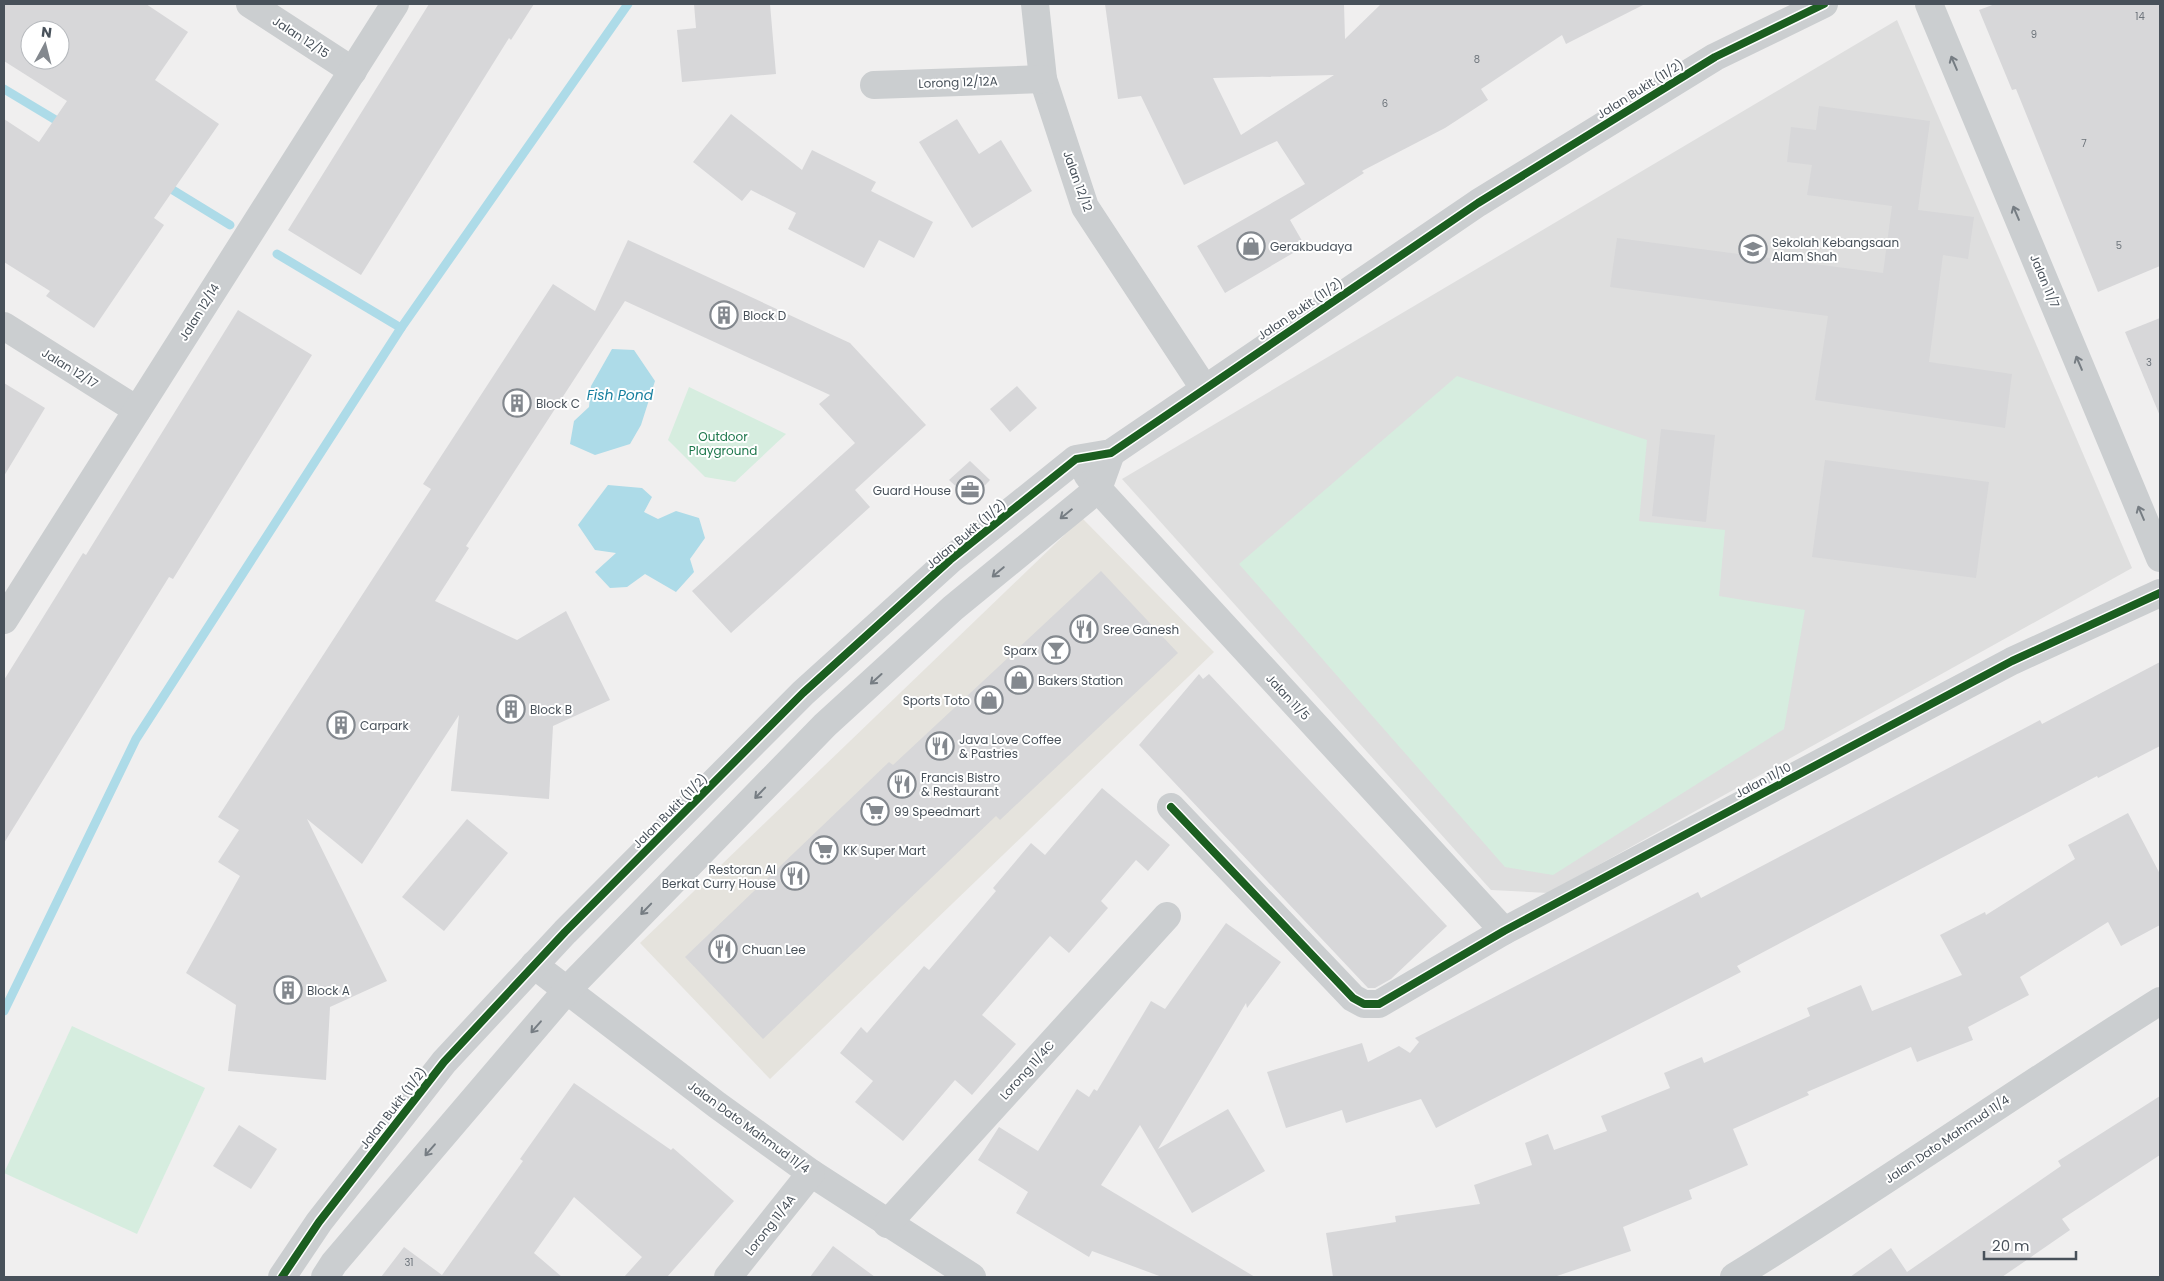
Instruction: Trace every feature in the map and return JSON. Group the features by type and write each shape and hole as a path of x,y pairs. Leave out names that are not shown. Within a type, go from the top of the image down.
{"street":[{"name":"Jalan 12/15","path":"250,4 352,71"},
{"name":"Jalan 12/14","path":"4,620 395,4"},
{"name":"Jalan 12/12","path":"1035,4 1043,79 1085,207 1204,388"},
{"name":"Jalan Bukit (11/2)","path":"282,1277 319,1222 444,1062 534,965 803,693 950,560 1076,458 1112,453 1204,388 1478,202 1715,57 1824,4"},
{"name":"Jalan 11/7","path":"1929,4 2160,558"},
{"name":"Lorong 12/12A","path":"874,85 1043,79"},
{"name":"Jalan 12/17","path":"4,326 137,410"},
{"path":"325,1277 334,1263 567,990 825,725 954,608 1098,489 1112,453"},
{"name":"Jalan 11/5","path":"1076,458 1098,489 1504,931"},
{"name":"Jalan 11/10","path":"1172,807 1353,998 1364,1004 1383,1002 1504,931 2003,666 2160,593"},
{"name":"Lorong 11/4C","path":"887,1224 1167,916"},
{"name":"Jalan Dato Mahmud 11/4","path":"534,965 717,1105 811,1173 887,1224 972,1277"},
{"name":"Jalan Dato Mahmud 11/4","path":"1734,1277 1844,1210 2039,1077 2160,1001"},
{"name":"Lorong 11/4A","path":"728,1277 811,1173"}],"shaded area":[{"name":"Sekolah Kebangsaan Alam Shah","path":"1897,20 2132,568 1548,893 1491,890 1122,479"},
{"path":"1082,518 1214,652 770,1079 640,943"}],"green space":[{"path":"1457,376 1647,440 1639,521 1725,530 1719,596 1805,610 1784,729 1553,875 1505,867 1239,564"},
{"name":"Outdoor Playground","path":"689,387 786,434 735,482 705,477 668,440"},
{"path":"72,1026 205,1088 137,1234 4,1173"}],"water":[{"name":"Fish Pond","path":"612,349 634,350 655,381 641,425 630,444 595,455 570,444 574,421 589,407 591,386"},
{"path":"608,485 642,488 652,497 644,512 658,519 676,511 699,518 705,538 690,559 694,572 676,592 645,574 627,587 610,588 595,572 616,553 595,550 578,525"}],"building":[{"path":"4,4 146,4 188,32 155,80 219,124 154,218 164,225 94,328 46,296 50,291 4,262 4,119 39,142 67,101 4,61"},
{"path":"429,4 534,4 511,40 509,38 361,275 288,230"},
{"path":"694,4 770,4 776,74 682,82 677,30 696,28"},
{"path":"1105,4 1344,4 1345,39 1381,4 1645,4 1566,44 1562,35 1481,89 1488,100 1445,128 1362,171 1364,173 1290,220 1305,246 1225,293 1197,246 1305,184 1277,141 1184,185 1141,96 1118,99","holes":["1334,75 1241,135 1213,78"]},
{"path":"1995,4 2160,4 2160,266 2098,292 2016,89 2012,90 1979,10"},
{"path":"1819,106 1930,121 1918,210 1974,217 1968,259 1943,255 1929,362 2012,374 2005,428 1815,400 1828,316 1610,287 1617,238 1883,273 1892,206 1807,195 1812,165 1787,162 1791,127 1816,130"},
{"path":"731,114 802,170 812,150 876,182 871,191 933,222 914,258 879,240 864,268 788,229 796,213 751,190 742,201 693,162"},
{"path":"957,119 979,154 1001,140 1032,191 972,228 919,142"},
{"path":"628,240 850,343 926,425 855,490 870,507 731,633 692,591 855,443 819,404 830,395 625,301 466,546 469,548 435,601 517,640 566,611 610,700 553,726 549,799 451,791 459,715 362,864 307,819 387,981 330,1007 326,1080 228,1071 236,1005 186,973 240,876 218,862 239,830 218,817 431,489 423,484 553,284 595,311"},
{"path":"238,310 312,355 173,579 169,577 4,843 4,680 83,553 86,555"},
{"path":"2160,318 2160,416 2125,332"},
{"path":"4,383 45,408 4,476"},
{"path":"1017,386 1037,408 1010,432 990,409"},
{"path":"1661,429 1715,435 1706,522 1652,516"},
{"path":"1825,460 1989,482 1976,578 1812,557"},
{"name":"Guard House","path":"970,461 990,480 971,500 949,480"},
{"path":"1101,571 1178,653 1000,820 996,816 763,1039 685,957 889,762 893,765"},
{"path":"2160,662 2160,746 2098,778 2097,776 1737,966 1741,972 1436,1128 1421,1099 1346,1123 1342,1110 1286,1128 1267,1072 1362,1043 1368,1062 1399,1046 1410,1053 1419,1042 1415,1038 1698,892 1701,898 2040,720 2042,724"},
{"path":"1199,674 1203,679 1209,674 1447,926 1391,979 1375,988 1368,988 1139,745"},
{"path":"1102,788 1170,845 1148,871 1136,860 1101,901 1108,908 1069,953 1050,936 982,1015 1016,1044 972,1095 955,1080 903,1141 855,1102 873,1081 840,1053 861,1027 867,1033 924,966 929,970 996,891 993,888 1031,843 1045,855"},
{"path":"2128,813 2160,874 2160,925 2121,946 2108,922 2020,977 2029,995 1968,1027 1973,1040 1917,1062 1911,1047 1807,1092 1809,1095 1733,1129 1748,1165 1689,1190 1692,1199 1623,1227 1631,1251 1554,1277 1333,1277 1326,1233 1396,1222 1395,1216 1480,1204 1474,1185 1532,1165 1525,1143 1548,1134 1554,1150 1607,1131 1601,1116 1670,1088 1664,1073 1702,1057 1704,1063 1810,1016 1807,1008 1861,985 1872,1011 1962,975 1940,935 1985,912 1986,915 2075,859 2068,845"},
{"path":"467,819 508,853 444,931 402,897"},
{"path":"1226,923 1281,962 1247,1008 1246,1003 1158,1149 1228,1109 1265,1171 1192,1213 1140,1125 1101,1185 1255,1277 1162,1277 1092,1251 1089,1257 1016,1213 1028,1192 978,1160 999,1127 1038,1151 1077,1089 1089,1097 1094,1089 1097,1091 1151,1001 1165,1009"},
{"path":"574,1083 671,1150 673,1148 734,1201 667,1277 624,1277 642,1257 574,1197 534,1253 562,1277 381,1277 404,1247 442,1275 523,1161 520,1159"},
{"path":"2160,1096 2160,1155 2062,1219 2070,1230 2002,1277 1850,1277 1891,1248 1907,1272 2061,1166 2058,1161"},
{"path":"239,1125 277,1149 251,1189 213,1166"},
{"path":"833,1246 875,1277 810,1277"}],"waterway":[{"path":"4,1011 136,739 401,328 628,4"},
{"path":"4,89 64,125"},
{"path":"163,184 230,225"},
{"path":"277,254 401,328"}],"cycle path":[{"path":"282,1277 319,1222 444,1062 565,932 803,693 950,560 1076,459 1111,453 1478,203 1715,57 1824,4"},
{"path":"1171,807 1353,998 1364,1004 1379,1004 1504,931 2012,661 2160,593"}],"place":[{"name":"Gerakbudaya","path":"1251,246"},
{"name":"Sekolah Kebangsaan Alam Shah","path":"1753,249"},
{"name":"Block D","path":"724,315"},
{"name":"Block C","path":"517,403"},
{"name":"Guard House","path":"970,490"},
{"name":"Sree Ganesh","path":"1084,629"},
{"name":"Sparx","path":"1056,650"},
{"name":"Bakers Station","path":"1019,680"},
{"name":"Sports Toto","path":"989,700"},
{"name":"Block B","path":"511,709"},
{"name":"Carpark","path":"341,725"},
{"name":"Java Love Coffee & Pastries","path":"940,746"},
{"name":"Francis Bistro & Restaurant","path":"902,784"},
{"name":"99 Speedmart","path":"875,811"},
{"name":"KK Super Mart","path":"824,850"},
{"name":"Restoran Al Berkat Curry House","path":"795,876"},
{"name":"Chuan Lee","path":"723,949"},
{"name":"Block A","path":"288,990"}]}
